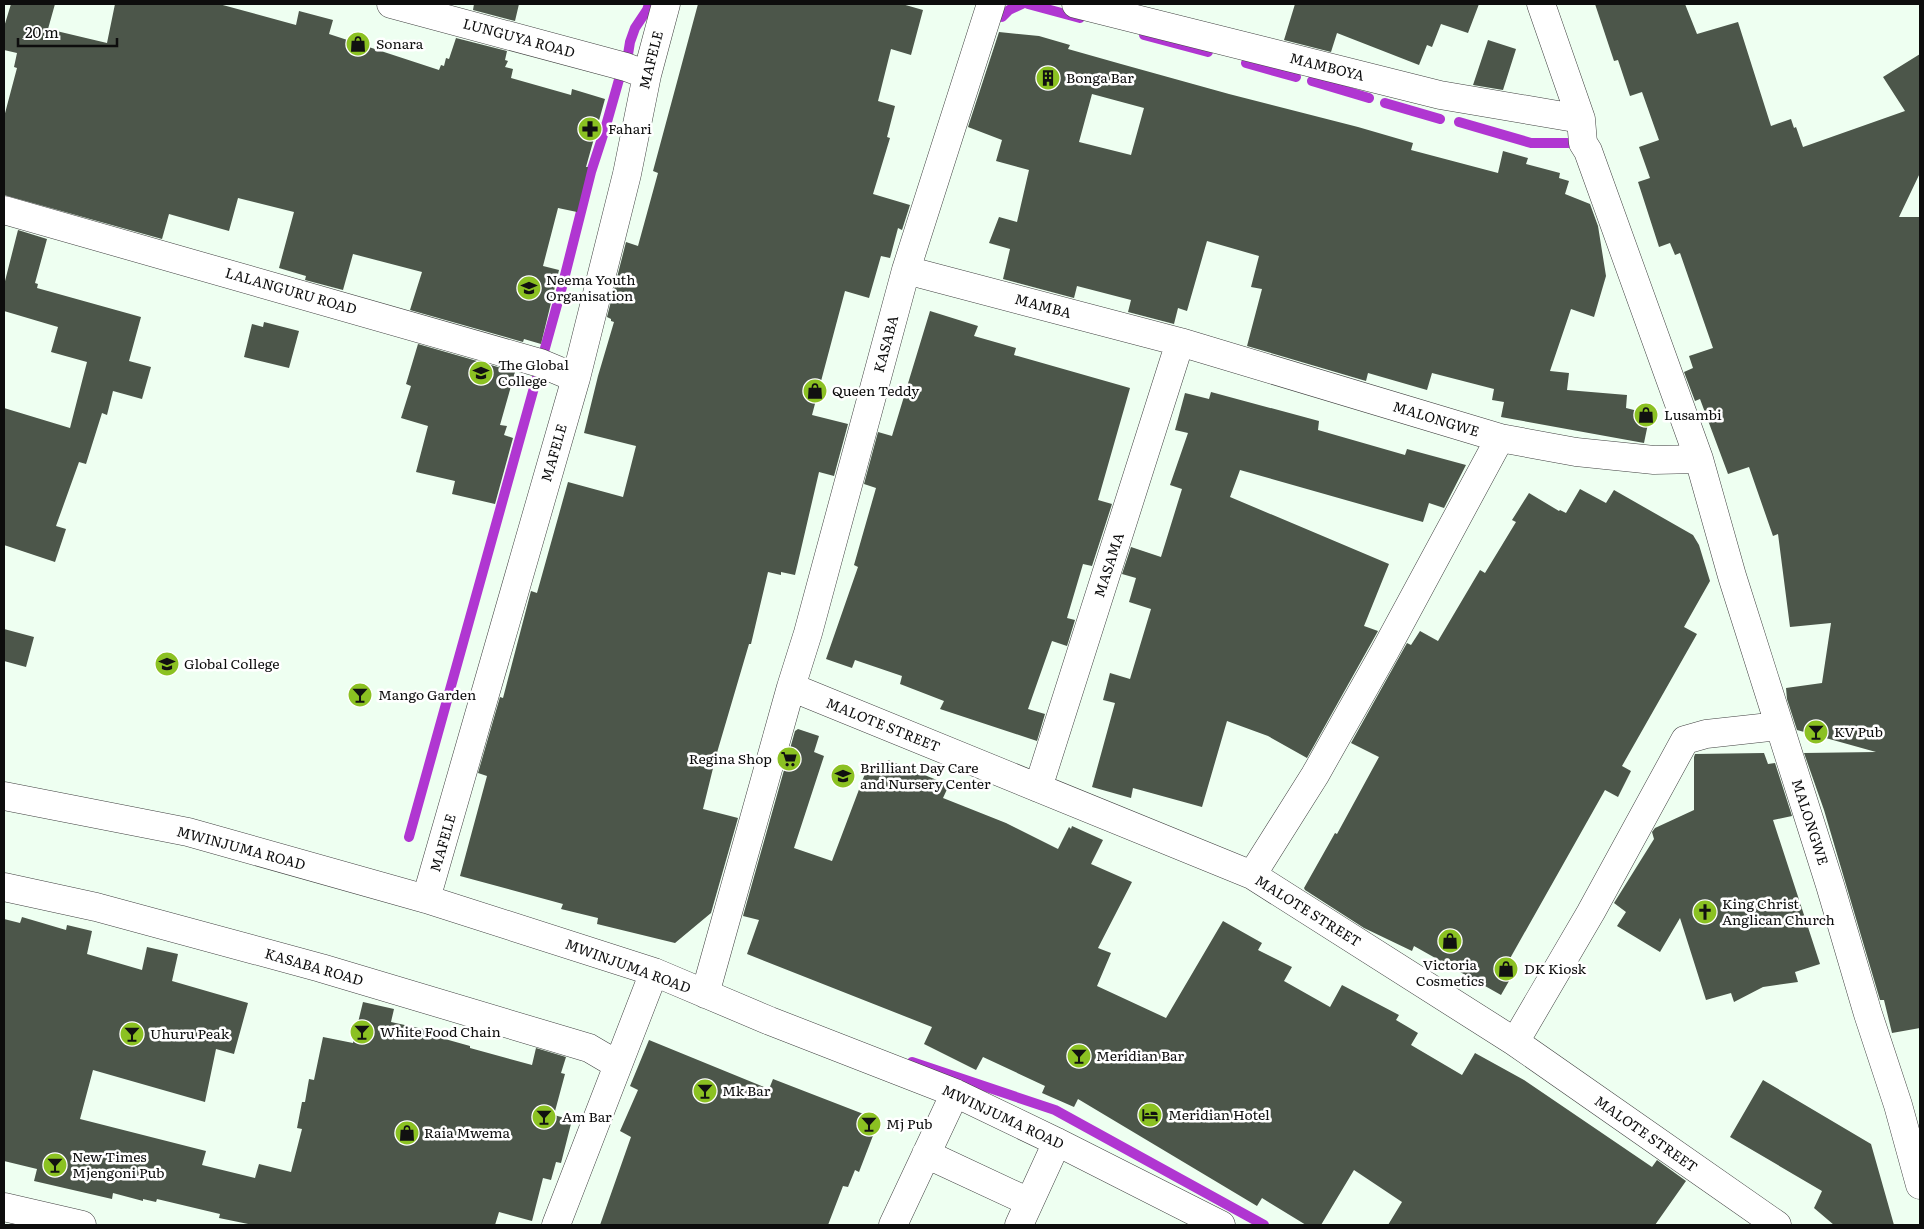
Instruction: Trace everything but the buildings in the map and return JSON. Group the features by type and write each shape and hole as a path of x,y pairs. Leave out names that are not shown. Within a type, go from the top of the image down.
{"street":[{"name":"LUNGUYA ROAD","path":"391,4 626,67 647,75"},
{"name":"MAFELE","path":"426,898 576,378 627,174 647,75 666,4"},
{"name":"KASABA","path":"705,994 791,687 811,623 906,270 991,4"},
{"name":"MAMBOYA","path":"1076,4 1440,95 1581,119"},
{"name":"MALONGWE","path":"1540,4 1581,119 1583,143 1588,151 1658,341 1699,459 1732,576 1898,1105 1920,1185"},
{"name":"LALANGURU ROAD","path":"4,210 540,363 576,378"},
{"name":"MAMBA","path":"906,270 1180,342"},
{"name":"MALONGWE","path":"1180,342 1500,438 1576,452 1654,460 1699,459"},
{"name":"MASAMA","path":"1038,788 1180,342"},
{"path":"1252,875 1329,750 1500,438"},
{"name":"MALOTE STREET","path":"791,687 1252,875 1515,1042 1777,1225"},
{"path":"1515,1042 1591,912 1685,740 1706,734 1779,726"},
{"name":"MWINJUMA ROAD","path":"4,796 188,832 426,898 654,972 955,1093 1221,1225"},
{"name":"KASABA ROAD","path":"4,887 96,908 321,968 589,1048 618,1064"},
{"path":"556,1225 654,972"},
{"path":"893,1225 955,1093"},
{"path":"926,1154 1024,1213 1057,1142"},
{"path":"4,1207 82,1225"}],"waterway":[{"path":"409,837 562,287 591,172 620,76 626,67 630,42 635,28 649,4"},
{"path":"1002,17 1009,10 1022,4"},
{"path":"1028,4 1080,18"},
{"path":"1144,35 1208,52"},
{"path":"1246,63 1296,77"},
{"path":"1312,81 1369,98"},
{"path":"1385,103 1440,119"},
{"path":"1459,122 1531,143 1582,143"},
{"path":"912,1062 1055,1110 1264,1225"}],"place":[{"name":"Sonara","path":"358,44"},
{"name":"Bonga Bar","path":"1048,78"},
{"name":"Fahari","path":"590,129"},
{"name":"Neema Youth Organisation","path":"529,288"},
{"name":"The Global College","path":"481,373"},
{"name":"Queen Teddy","path":"815,391"},
{"name":"Lusambi","path":"1646,415"},
{"name":"Global College","path":"167,664"},
{"name":"Mango Garden","path":"360,695"},
{"name":"KV Pub","path":"1816,732"},
{"name":"Regina Shop","path":"789,759"},
{"name":"Brilliant Day Care and Nursery Center","path":"843,776"},
{"name":"King Christ Anglican Church","path":"1705,912"},
{"name":"Victoria Cosmetics","path":"1450,941"},
{"name":"DK Kiosk","path":"1506,969"},
{"name":"White Food Chain","path":"362,1032"},
{"name":"Uhuru Peak","path":"132,1034"},
{"name":"Meridian Bar","path":"1079,1056"},
{"name":"Mk Bar","path":"705,1091"},
{"name":"Meridian Hotel","path":"1150,1115"},
{"name":"Am Bar","path":"544,1117"},
{"name":"Mj Pub","path":"869,1124"},
{"name":"Raia Mwema","path":"407,1133"},
{"name":"New Times Mjengoni Pub","path":"55,1165"}]}
